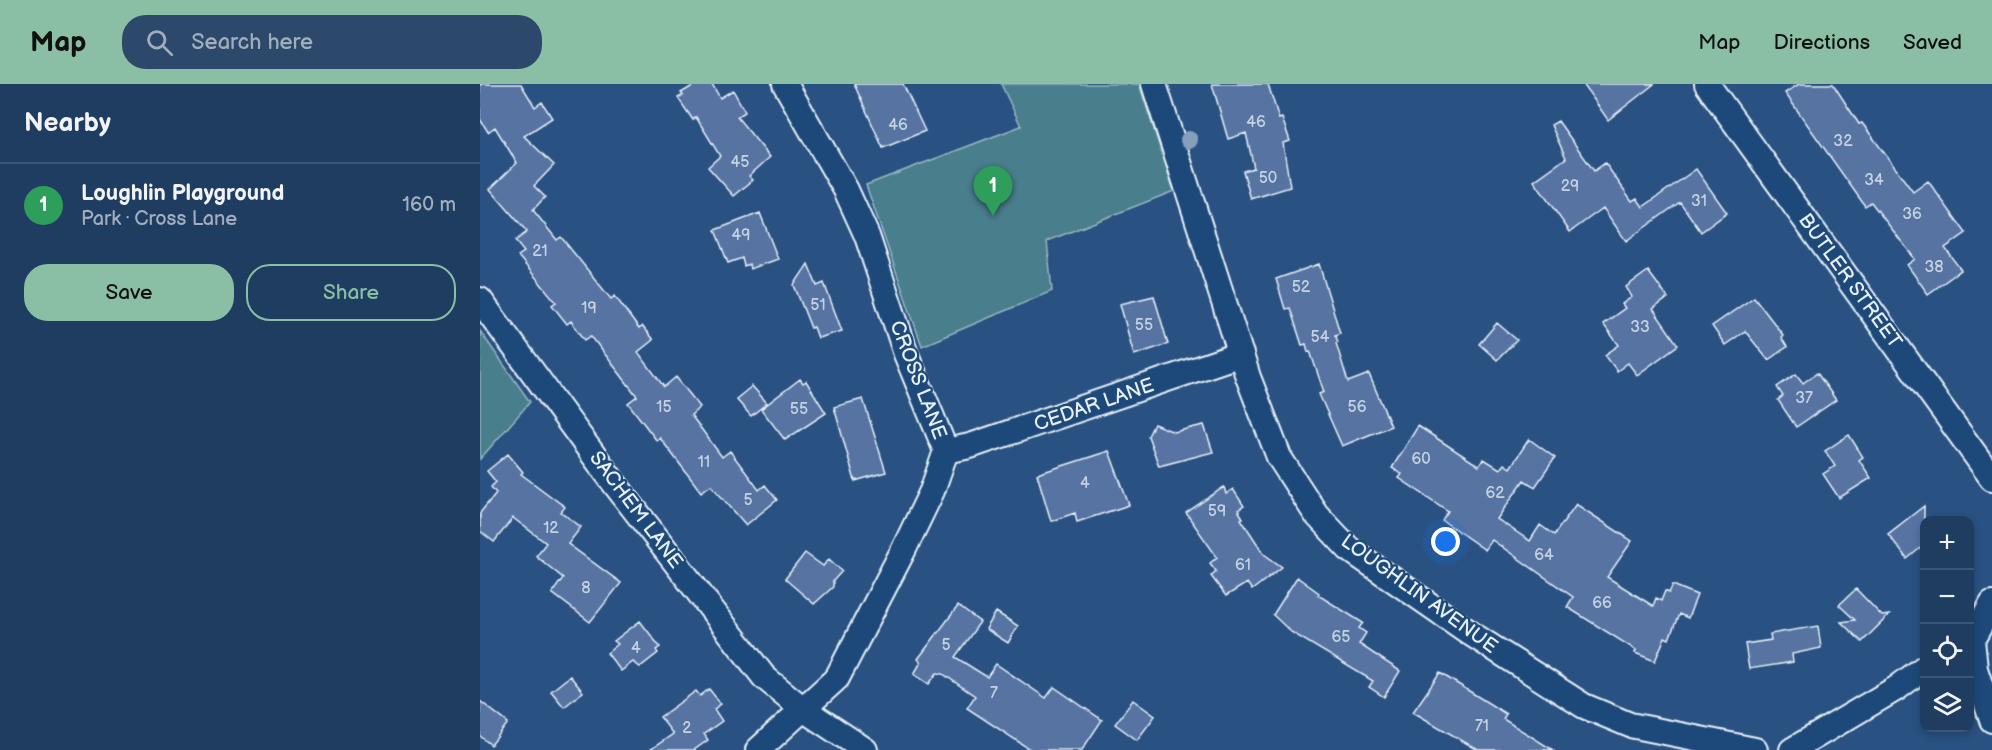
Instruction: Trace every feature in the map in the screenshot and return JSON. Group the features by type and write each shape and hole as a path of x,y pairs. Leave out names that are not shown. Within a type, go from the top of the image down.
{"street":[{"name":"CROSS LANE","path":"758,750 837,678 869,620 932,491 946,451 906,354 867,236 842,182 785,84"},
{"name":"LOUGHLIN AVENUE","path":"1154,84 1241,354 1279,457 1316,514 1349,549 1473,635 1584,706 1630,725 1755,750"},
{"name":"BUTLER STREET","path":"1707,84 1992,478"},
{"name":"SACHEM LANE","path":"480,300 614,483 764,677 803,709 865,750"},
{"name":"CEDAR LANE","path":"946,451 970,446 1241,354"},
{"path":"1974,636 1992,604"},
{"path":"1974,662 1992,720"},
{"path":"1792,750 1887,694 1920,671"}],"shaded area":[{"path":"1001,84 1139,84 1174,191 1047,241 1052,291 922,346 866,185 1021,126"},
{"path":"480,331 530,402 480,459"}],"building":[{"path":"480,84 521,84 535,107 542,102 552,118 524,136 554,165 534,186 545,197 533,210 557,240 561,237 611,299 615,296 639,329 642,326 653,340 638,352 664,387 676,377 700,407 691,415 722,457 730,451 759,490 765,485 777,500 746,525 711,485 701,492 660,438 657,441 628,403 637,396 591,336 585,340 571,321 567,324 552,305 556,302 518,256 524,252 515,241 527,232 490,189 517,163 495,127 488,132 480,119"},
{"path":"696,84 712,84 720,98 733,90 745,112 737,117 770,157 749,176 753,180 734,196 708,167 720,156 696,117 693,120 678,98 683,95 681,93"},
{"path":"854,84 903,84 925,131 883,148"},
{"path":"1212,84 1268,84 1279,119 1282,118 1290,141 1283,143 1290,187 1251,199 1243,171 1254,168 1246,133 1228,139"},
{"path":"1583,84 1654,84 1608,120"},
{"path":"1799,84 1833,84 1859,124 1862,123 1913,192 1928,181 1966,233 1945,248 1961,270 1928,294 1907,265 1915,259 1871,202 1865,206 1785,93"},
{"path":"1558,121 1594,171 1605,163 1632,201 1637,198 1643,207 1696,169 1727,213 1701,232 1680,202 1626,241 1603,208 1570,232 1534,181 1566,158 1551,125"},
{"path":"760,213 778,259 750,269 749,264 744,266 742,258 728,263 715,230"},
{"path":"808,264 817,286 824,283 842,331 818,338 814,327 811,328 794,285"},
{"path":"1319,264 1340,333 1335,335 1338,342 1336,343 1348,382 1369,374 1391,426 1342,446 1319,394 1324,392 1310,351 1308,352 1306,344 1302,345 1290,308 1285,309 1276,279"},
{"path":"1648,271 1668,298 1653,309 1678,345 1637,375 1628,363 1617,371 1605,355 1619,345 1603,324 1625,308 1622,304 1632,297 1626,287"},
{"path":"1154,296 1168,344 1134,355 1120,304"},
{"path":"1754,297 1783,335 1781,337 1787,347 1768,360 1745,331 1725,345 1712,326"},
{"path":"1497,323 1517,340 1497,360 1479,344"},
{"path":"1817,373 1836,400 1796,427 1778,400 1783,396 1777,387 1796,374 1803,383"},
{"path":"800,379 803,383 806,381 826,413 785,440 761,409"},
{"path":"752,386 767,403 751,416 736,399"},
{"path":"863,399 886,472 855,481 834,407"},
{"path":"1154,424 1174,432 1204,425 1213,452 1159,466 1148,436"},
{"path":"1418,426 1479,466 1484,459 1500,469 1504,464 1510,468 1529,439 1555,458 1535,487 1524,480 1497,519 1530,541 1540,525 1554,535 1576,504 1632,541 1607,577 1653,606 1656,598 1661,601 1665,591 1669,593 1673,585 1697,595 1688,618 1679,614 1669,639 1665,637 1655,661 1635,653 1636,650 1567,607 1573,597 1492,540 1485,550 1442,520 1448,511 1399,478 1402,474 1392,468"},
{"path":"1849,435 1863,457 1859,460 1871,478 1839,498 1823,474 1835,466 1825,451"},
{"path":"1109,451 1129,505 1077,522 1075,513 1051,521 1037,474"},
{"path":"508,454 523,472 521,474 565,507 561,512 581,527 568,544 621,583 590,622 552,593 563,578 536,556 546,543 513,518 494,542 480,531 480,513 496,493 491,487 496,482 487,471"},
{"path":"1224,487 1226,494 1233,489 1244,506 1238,510 1243,518 1241,519 1264,554 1282,567 1252,590 1247,583 1226,596 1211,576 1216,571 1210,563 1217,557 1186,513"},
{"path":"1924,506 1924,516 1920,516 1920,548 1907,559 1888,534"},
{"path":"805,553 823,566 829,559 842,571 833,581 833,587 814,604 785,579"},
{"path":"1297,577 1319,593 1318,595 1363,623 1359,628 1366,633 1359,644 1400,671 1384,697 1369,687 1373,681 1291,632 1273,615"},
{"path":"1856,589 1882,616 1889,615 1862,642 1841,622 1855,620 1839,605"},
{"path":"958,606 980,622 955,657 987,677 996,664 1046,698 1054,687 1102,720 1082,750 1031,750 967,708 975,696 943,674 937,673 929,684 914,674 921,662 918,659"},
{"path":"996,612 1018,626 1008,643 986,629"},
{"path":"640,621 660,647 656,650 658,653 640,667 633,662 621,671 607,653 618,644 614,641"},
{"path":"1818,626 1821,648 1792,654 1793,662 1749,669 1745,644 1771,640 1770,634"},
{"path":"1440,673 1506,714 1503,719 1553,750 1478,750 1413,712"},
{"path":"570,676 583,692 564,707 551,691"},
{"path":"709,689 721,704 714,709 722,721 704,734 708,740 694,750 650,750 673,734 660,717 696,691 700,696"},
{"path":"1133,700 1155,716 1137,740 1115,724"},
{"path":"480,701 508,723 491,745 480,736"}],"place":[{"name":"Loughlin Playground","path":"993,216"}]}
